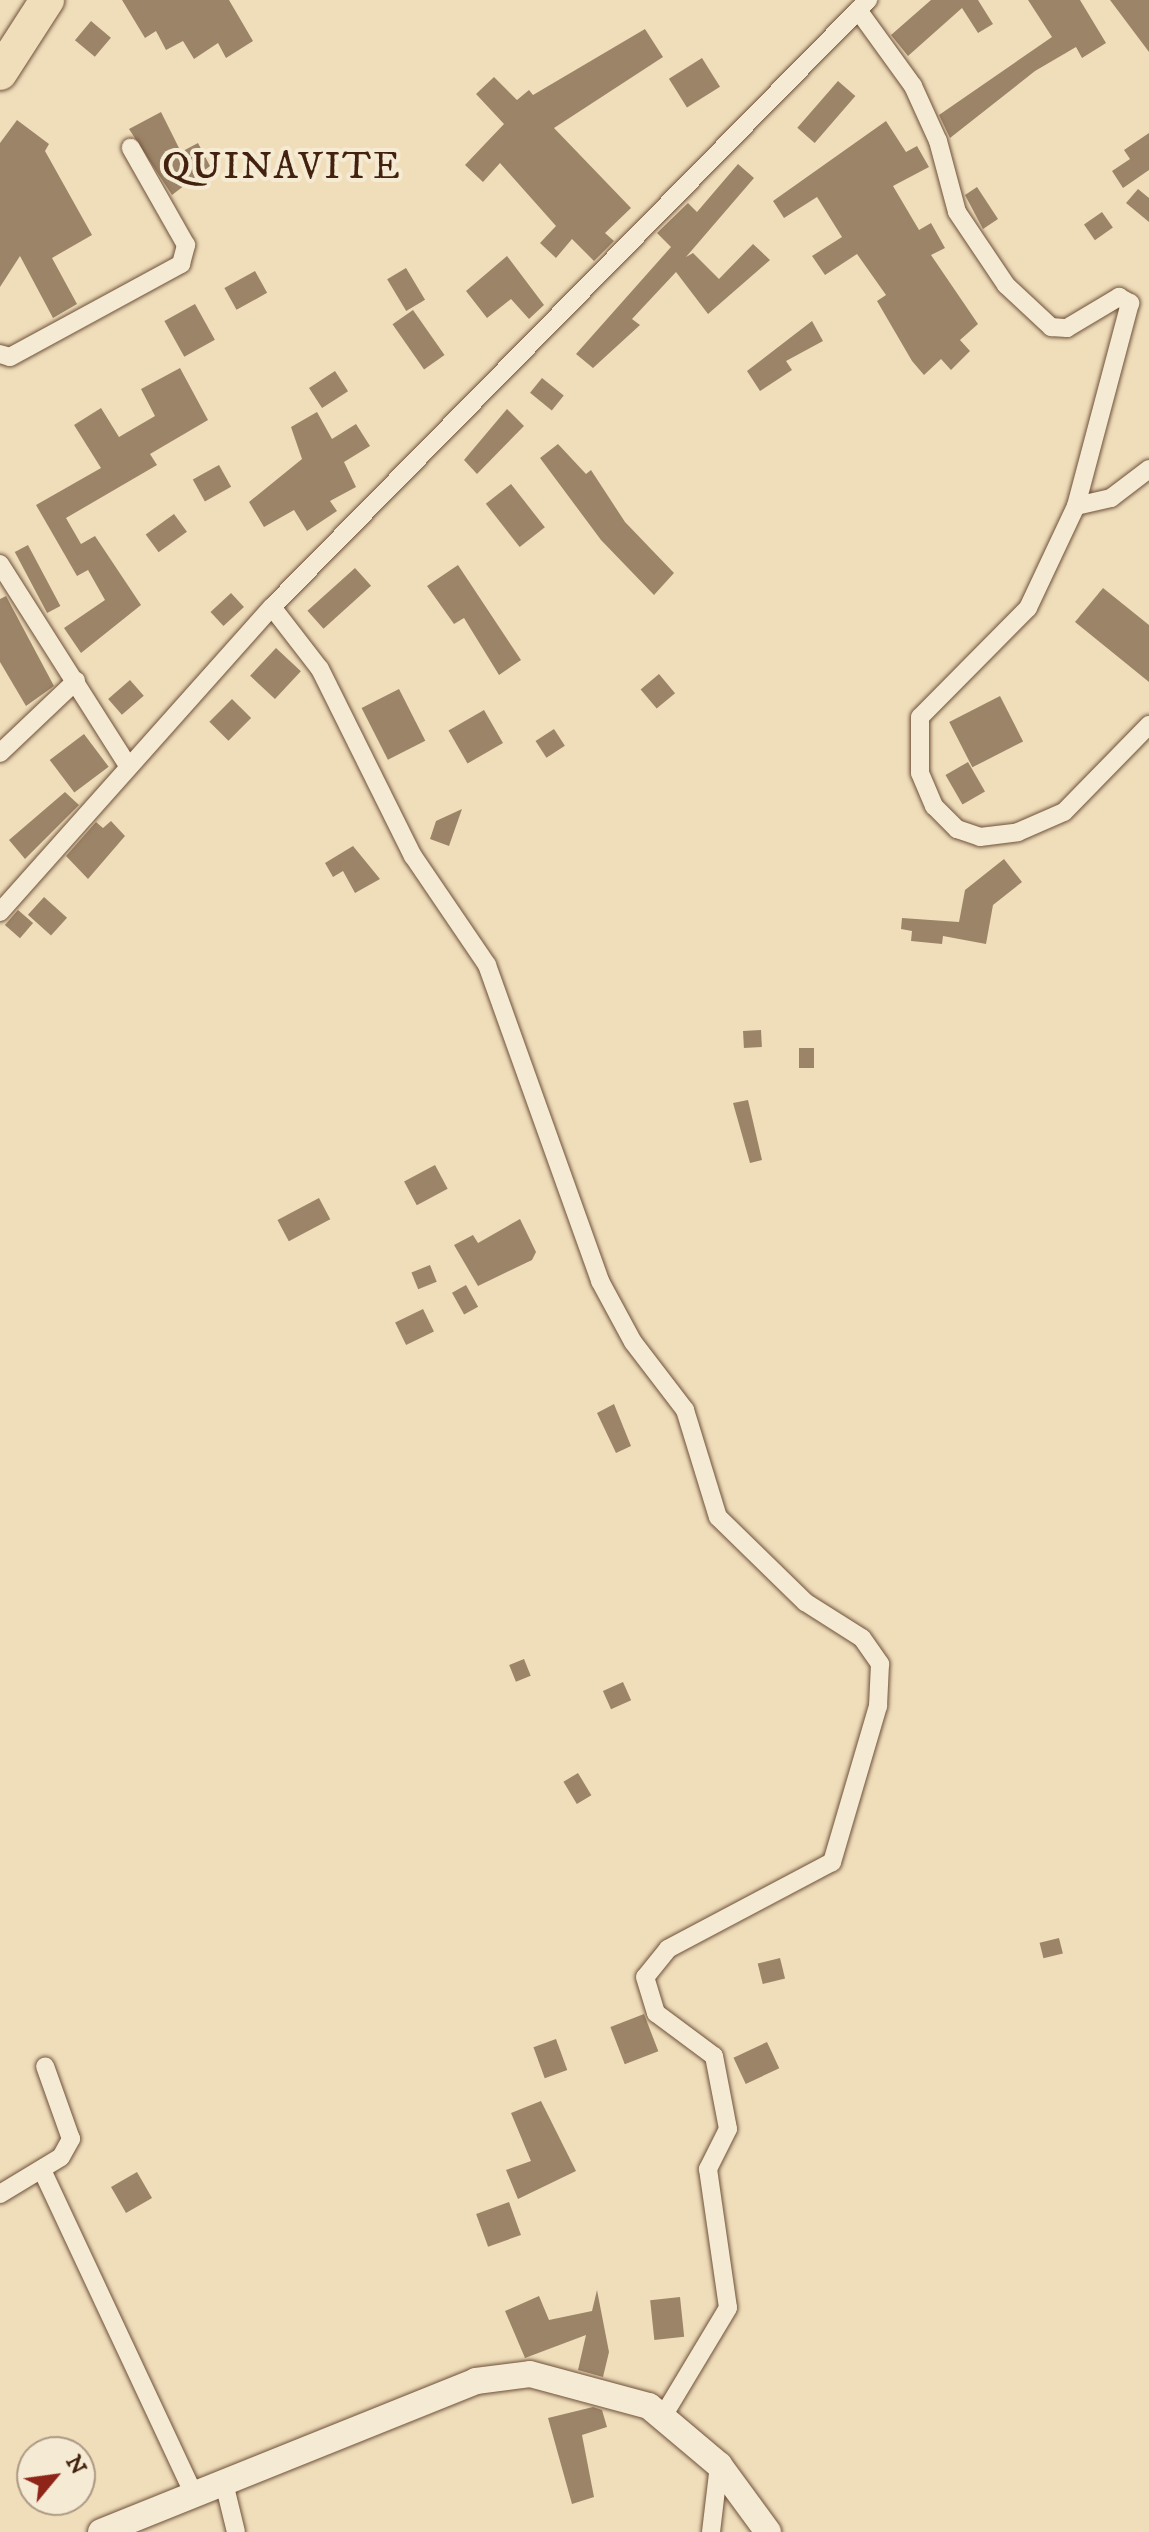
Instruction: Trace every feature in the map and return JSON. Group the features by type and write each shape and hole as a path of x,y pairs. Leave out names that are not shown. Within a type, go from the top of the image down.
{"highway":[{"path":"0,73 47,0"}],"street":[{"path":"0,912 272,607 863,5 913,86 938,141 957,212 1006,285 1051,327 1067,328 1119,297 1129,299 1076,506 1028,608 920,717 920,773 934,806 957,829 980,837 1018,832 1064,812 1149,725"},
{"path":"0,354 10,357 181,264 186,245 131,148"},
{"path":"1076,506 1111,498 1149,469"},
{"path":"0,564 128,766"},
{"path":"272,607 320,669 413,856 487,965 600,1281 633,1342 685,1410 718,1517 805,1602 862,1638 880,1664 878,1706 832,1862 668,1949 645,1977 656,2013 714,2056 728,2129 708,2169 728,2308 663,2416"},
{"path":"0,753 76,681"},
{"path":"0,2194 61,2157 72,2126 45,2066"},
{"path":"42,2170 195,2497"},
{"path":"101,2532 225,2487 499,2377 530,2374 609,2391 663,2416 719,2465 768,2532"},
{"path":"711,2532 719,2465"},
{"path":"225,2487 236,2532"}],"building":[{"path":"122,0 229,0 253,41 226,58 218,43 194,59 183,41 166,50 156,31 145,38"},
{"path":"931,0 978,0 993,24 978,33 962,8 908,56 891,35"},
{"path":"1028,0 1080,0 1106,43 1082,58 1076,47 1035,71 950,138 939,115 1052,37"},
{"path":"1110,0 1149,0 1149,52"},
{"path":"91,21 111,38 95,57 75,40"},
{"path":"645,29 663,57 554,128 631,208 605,233 614,241 594,261 572,239 556,258 540,243 556,226 500,163 483,182 465,165 504,124 476,94 494,77 517,100 529,90 533,95"},
{"path":"702,58 720,87 687,108 669,79"},
{"path":"838,81 855,96 815,143 797,128"},
{"path":"161,112 181,152 198,143 210,166 172,195 129,129"},
{"path":"17,120 49,144 45,151 92,235 52,258 77,304 53,318 20,256 0,287 0,143"},
{"path":"886,121 906,152 917,146 929,167 893,186 919,230 931,223 945,248 931,255 978,324 960,340 970,351 951,370 941,359 924,375 912,361 877,301 886,295 857,254 825,275 812,256 842,237 817,197 784,218 773,201"},
{"path":"1149,133 1149,170 1123,188 1112,171 1130,159 1124,150"},
{"path":"738,164 754,178 686,257 693,253 719,279 753,244 770,260 708,314 676,272 632,319 640,325 593,368 576,354 671,247 657,233 688,203 697,212"},
{"path":"977,187 998,219 983,229 965,195"},
{"path":"1138,189 1149,198 1149,222 1126,203"},
{"path":"1102,212 1113,228 1095,240 1084,225"},
{"path":"507,256 544,305 529,319 511,299 487,318 466,291"},
{"path":"406,268 425,300 406,311 387,279"},
{"path":"255,271 267,293 237,310 224,288"},
{"path":"195,304 215,340 184,357 164,321"},
{"path":"413,310 445,355 424,369 393,324"},
{"path":"812,321 823,341 786,361 792,370 760,391 747,371"},
{"path":"180,368 208,420 150,454 157,465 66,518 81,544 95,536 141,605 81,653 64,628 105,600 88,570 77,576 36,505 101,468 74,425 101,408 119,437 155,416 141,389"},
{"path":"335,371 348,391 322,408 309,388"},
{"path":"542,378 564,396 552,410 530,393"},
{"path":"507,409 524,426 477,474 464,460"},
{"path":"317,412 332,439 356,424 370,446 344,462 356,487 330,501 337,511 307,531 294,510 264,527 249,502 302,459 291,427"},
{"path":"558,444 586,474 591,470 625,522 674,573 654,595 601,540 540,458"},
{"path":"219,465 231,487 205,501 193,480"},
{"path":"511,484 545,527 520,547 486,504"},
{"path":"174,514 187,532 159,552 146,535"},
{"path":"28,545 60,606 47,613 15,552"},
{"path":"458,565 521,660 499,675 464,618 454,624 427,586"},
{"path":"355,568 371,586 323,629 307,611"},
{"path":"1103,588 1149,625 1149,682 1075,622"},
{"path":"231,593 244,607 223,626 211,612"},
{"path":"6,596 54,686 26,706 0,662 0,599"},
{"path":"276,648 301,671 275,699 250,676"},
{"path":"659,674 675,693 657,709 641,689"},
{"path":"130,680 144,696 122,715 108,699"},
{"path":"399,689 425,741 388,760 362,708"},
{"path":"1000,696 1023,741 972,767 949,722"},
{"path":"232,699 251,718 228,741 209,722"},
{"path":"484,710 503,743 467,763 448,730"},
{"path":"554,729 565,746 546,758 536,741"},
{"path":"84,734 109,767 74,793 50,760"},
{"path":"968,762 985,791 962,804 945,775"},
{"path":"65,792 79,805 25,859 9,840"},
{"path":"462,809 449,846 430,839 436,821"},
{"path":"111,821 125,836 88,879 66,856 96,822 103,828"},
{"path":"353,846 380,879 355,893 343,871 333,877 325,863"},
{"path":"1004,859 1022,882 993,905 986,944 943,936 942,944 911,941 912,931 901,929 902,918 959,922 965,890"},
{"path":"44,897 67,918 51,936 28,915"},
{"path":"18,910 33,923 20,938 5,925"},
{"path":"761,1030 762,1047 744,1048 743,1031"},
{"path":"799,1048 814,1048 814,1068 799,1068"},
{"path":"748,1100 762,1160 750,1163 733,1103"},
{"path":"435,1165 448,1189 417,1205 404,1181"},
{"path":"319,1198 330,1219 289,1241 278,1220"},
{"path":"520,1219 536,1252 532,1260 478,1286 454,1245 473,1235 478,1243"},
{"path":"430,1265 437,1282 418,1289 411,1272"},
{"path":"466,1285 478,1307 464,1315 452,1293"},
{"path":"423,1309 434,1331 406,1345 395,1323"},
{"path":"614,1404 631,1446 616,1453 597,1413"},
{"path":"524,1659 531,1676 516,1682 509,1665"},
{"path":"623,1682 631,1700 611,1709 603,1691"},
{"path":"578,1773 591,1795 577,1804 563,1782"},
{"path":"1059,1938 1063,1954 1043,1958 1040,1943"},
{"path":"780,1958 785,1978 763,1984 758,1964"},
{"path":"644,2014 658,2051 625,2064 610,2027"},
{"path":"556,2039 567,2070 545,2078 533,2047"},
{"path":"767,2042 779,2068 746,2084 733,2058"},
{"path":"541,2101 576,2171 518,2199 506,2170 531,2161 511,2113"},
{"path":"137,2172 152,2198 126,2213 111,2187"},
{"path":"509,2202 521,2235 488,2247 476,2214"},
{"path":"597,2290 609,2352 603,2377 578,2370 586,2335 525,2358 505,2311 539,2296 549,2320 592,2311"},
{"path":"680,2297 684,2337 654,2340 650,2300"},
{"path":"593,2407 602,2410 607,2427 582,2435 594,2497 572,2504 548,2418"}],"district":[{"name":"QUINAVITE","path":"282,168"}]}
